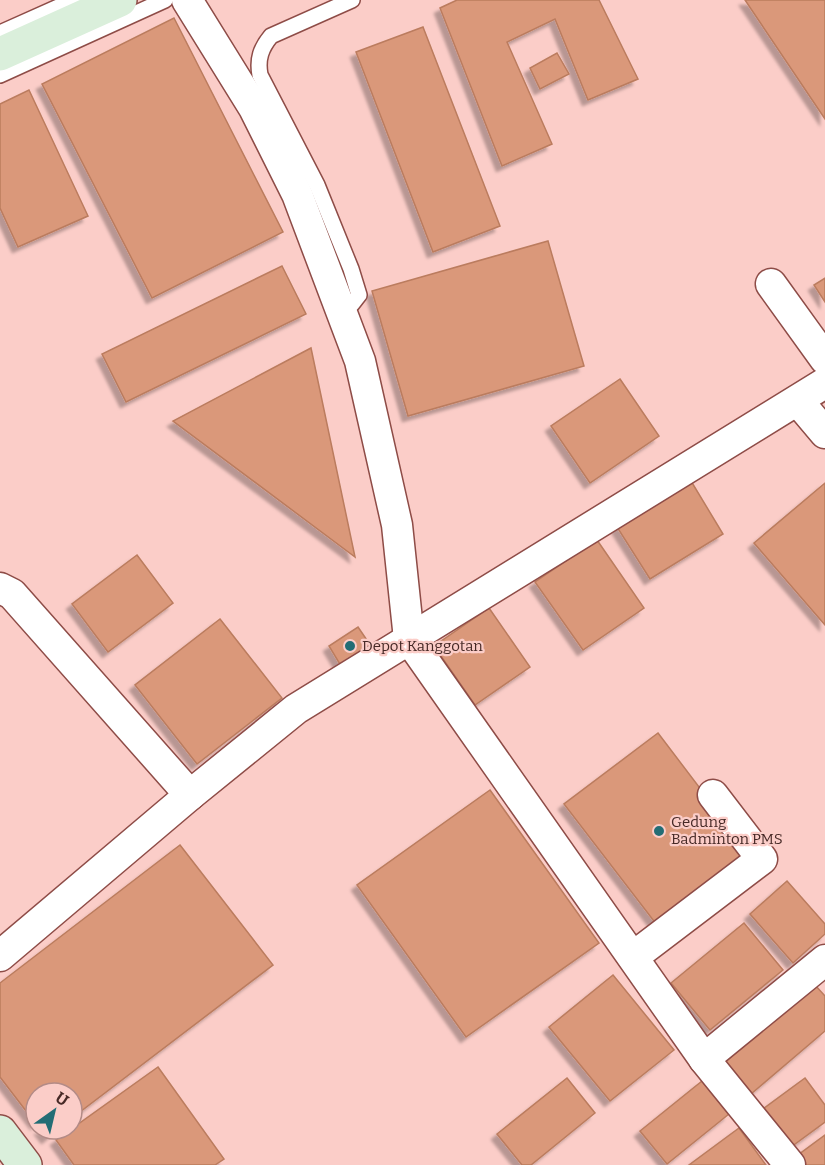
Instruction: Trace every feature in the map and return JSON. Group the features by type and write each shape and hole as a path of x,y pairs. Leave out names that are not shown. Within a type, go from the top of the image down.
{"main road":[{"path":"0,54 120,0"},
{"path":"0,1132 25,1165"}],"street":[{"path":"187,0 255,108 297,194 360,361 397,525 409,639 705,1059 790,1165"},
{"path":"771,284 825,360"},
{"path":"0,956 190,795 296,709 825,383"},
{"path":"798,401 825,433"},
{"path":"0,588 12,594 190,795"},
{"path":"633,957 762,859 712,795"},
{"path":"705,1059 825,960"}],"lane":[{"path":"0,33 74,0"},
{"path":"0,75 165,0"},
{"path":"341,307 352,304 359,295 351,269 317,185 260,75 258,66 264,44 271,36 352,0"}],"building":[{"path":"457,0 599,0 638,79 588,100 555,19 507,42 552,144 502,166 440,8"},
{"path":"745,0 825,0 825,119"},
{"path":"174,18 283,232 152,298 42,84"},
{"path":"423,27 500,226 433,252 356,52"},
{"path":"557,53 569,74 540,89 530,68"},
{"path":"29,90 88,216 18,247 0,208 0,104"},
{"path":"548,241 584,366 408,416 372,291"},
{"path":"282,266 306,314 126,402 102,354"},
{"path":"825,278 825,302 814,285"},
{"path":"311,348 355,557 173,421"},
{"path":"620,379 659,436 590,483 551,426"},
{"path":"691,481 723,534 650,579 617,527"},
{"path":"825,483 825,625 754,543"},
{"path":"597,540 644,608 583,650 535,582"},
{"path":"137,555 173,603 108,652 72,604"},
{"path":"489,608 530,667 475,705 434,646"},
{"path":"220,619 282,698 197,764 135,685"},
{"name":"Depot Kanggotan","path":"358,627 371,646 341,666 329,646"},
{"name":"Gedung Badminton PMS","path":"658,733 753,858 660,929 564,804"},
{"path":"490,790 599,943 466,1037 357,885"},
{"path":"180,845 273,965 84,1109 84,1081 24,1081 24,1108 0,1077 0,983"},
{"path":"787,881 825,924 825,934 793,963 750,914"},
{"path":"744,923 783,970 710,1030 671,983"},
{"path":"613,975 674,1050 610,1101 549,1027"},
{"path":"815,985 825,996 825,1031 751,1094 724,1063"},
{"path":"158,1067 224,1159 215,1165 74,1165 57,1141 84,1141 84,1120"},
{"path":"567,1078 595,1113 531,1165 522,1165 497,1134"},
{"path":"805,1078 825,1105 825,1122 791,1147 763,1109"},
{"path":"702,1081 729,1114 667,1164 640,1131"},
{"path":"739,1128 766,1165 689,1165"},
{"path":"825,1135 825,1165 806,1165 798,1155"}],"place":[{"name":"Depot Kanggotan","path":"350,646"},
{"name":"Gedung Badminton PMS","path":"659,831"}]}
